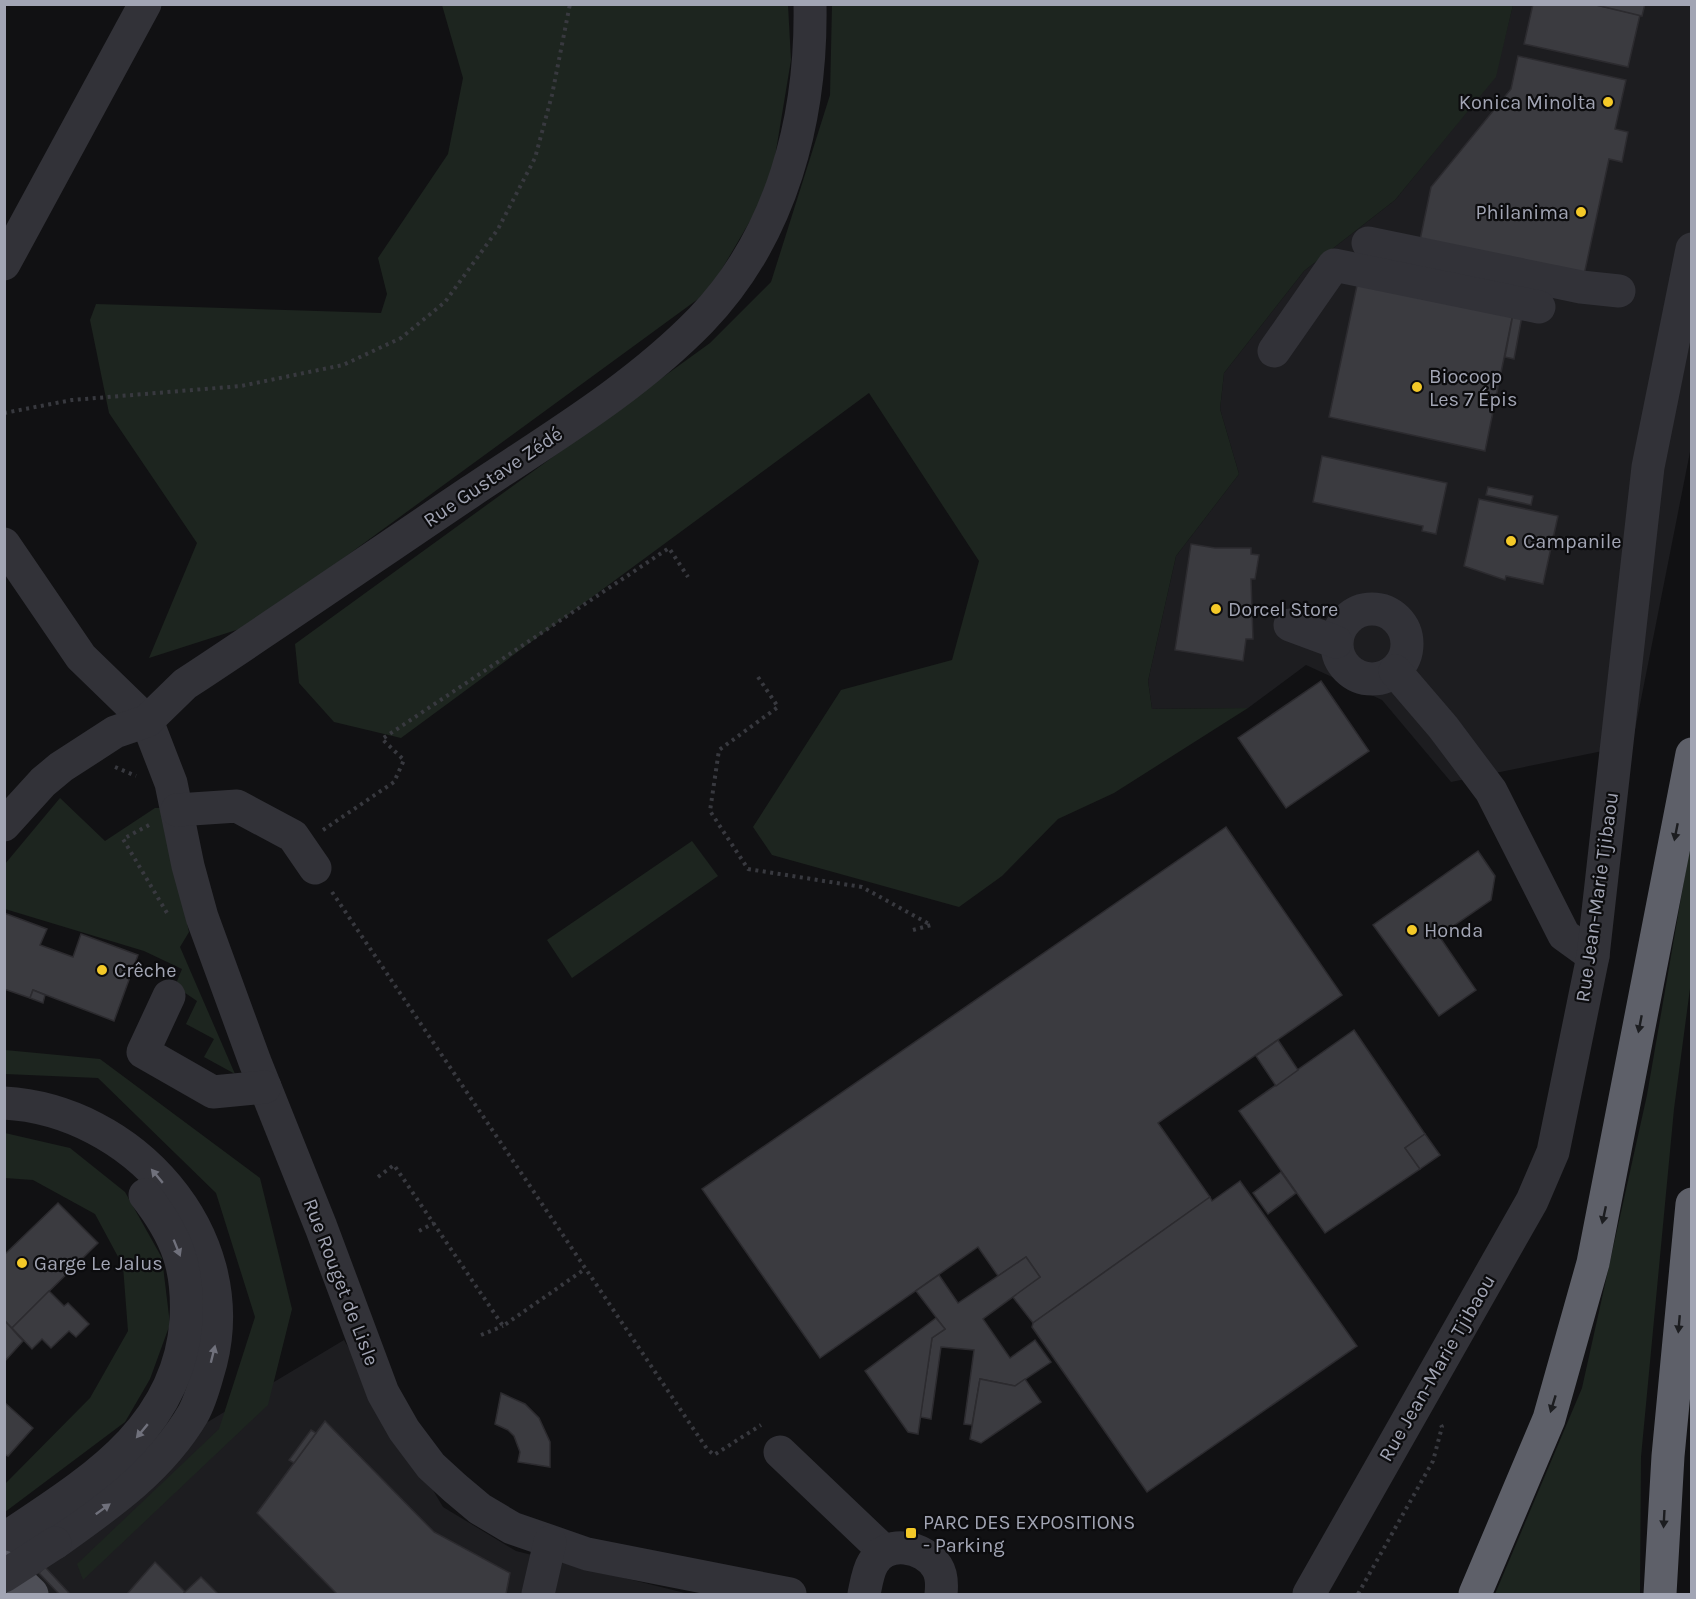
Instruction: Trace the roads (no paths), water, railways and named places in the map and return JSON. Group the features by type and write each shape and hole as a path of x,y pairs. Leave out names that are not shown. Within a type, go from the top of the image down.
{"highway":[{"path":"1475,1594 1549,1419 1593,1263 1692,754"},
{"path":"1660,1594 1668,1456 1692,1203"}],"main road":[{"path":"4,1567 32,1594"}],"street":[{"path":"4,264 145,4"},
{"name":"Rue Gustave Zédé","path":"4,825 43,782 61,767 115,732 147,721 186,684 587,413 656,362 702,319 731,283 780,197 804,107 809,66 810,4"},
{"path":"1368,243 1581,287 1619,291"},
{"name":"Rue Jean-Marie Tjibaou","path":"1309,1594 1532,1201 1553,1152 1593,956 1648,467 1692,249"},
{"path":"1274,351 1334,265 1539,307"},
{"path":"4,544 81,657 147,721"},
{"path":"1365,609 1388,612 1404,628 1407,651 1395,670 1385,677 1362,678 1342,664 1337,654 1336,642 1339,630 1355,613 1365,609"},
{"path":"1290,625 1336,642"},
{"path":"1395,670 1443,727 1491,791 1564,935 1593,956"},
{"name":"Rue Rouget de Lisle","path":"147,721 175,801 202,916 383,1393 404,1430 431,1466 480,1509 512,1528 598,1556 790,1594"},
{"path":"175,801 237,806 293,836 308,857"},
{"path":"169,996 143,1052 213,1092 265,1087"},
{"path":"4,1103 24,1104 74,1118 102,1130 153,1171 182,1208 204,1244 214,1282 217,1314 215,1342 207,1378 194,1413 143,1477 46,1530 4,1539"},
{"path":"4,1122 21,1123 68,1135 93,1147 117,1165 163,1219 179,1251 187,1286 184,1338 166,1398 121,1455 4,1576"},
{"path":"780,1452 884,1551"},
{"path":"538,1594 550,1542"},
{"path":"864,1594 873,1562 884,1551 907,1547 925,1554 940,1575 942,1594"}],"place":[{"name":"Konica Minolta","path":"1608,102"},
{"name":"Philanima","path":"1581,212"},
{"name":"Biocoop Les 7 Épis","path":"1417,387"},
{"name":"Campanile","path":"1511,541"},
{"name":"Dorcel Store","path":"1216,609"},
{"name":"Honda","path":"1412,930"},
{"name":"Crêche","path":"102,970"},
{"name":"Garge Le Jalus","path":"22,1263"},
{"name":"PARC DES EXPOSITIONS - Parking","path":"911,1533"}]}
